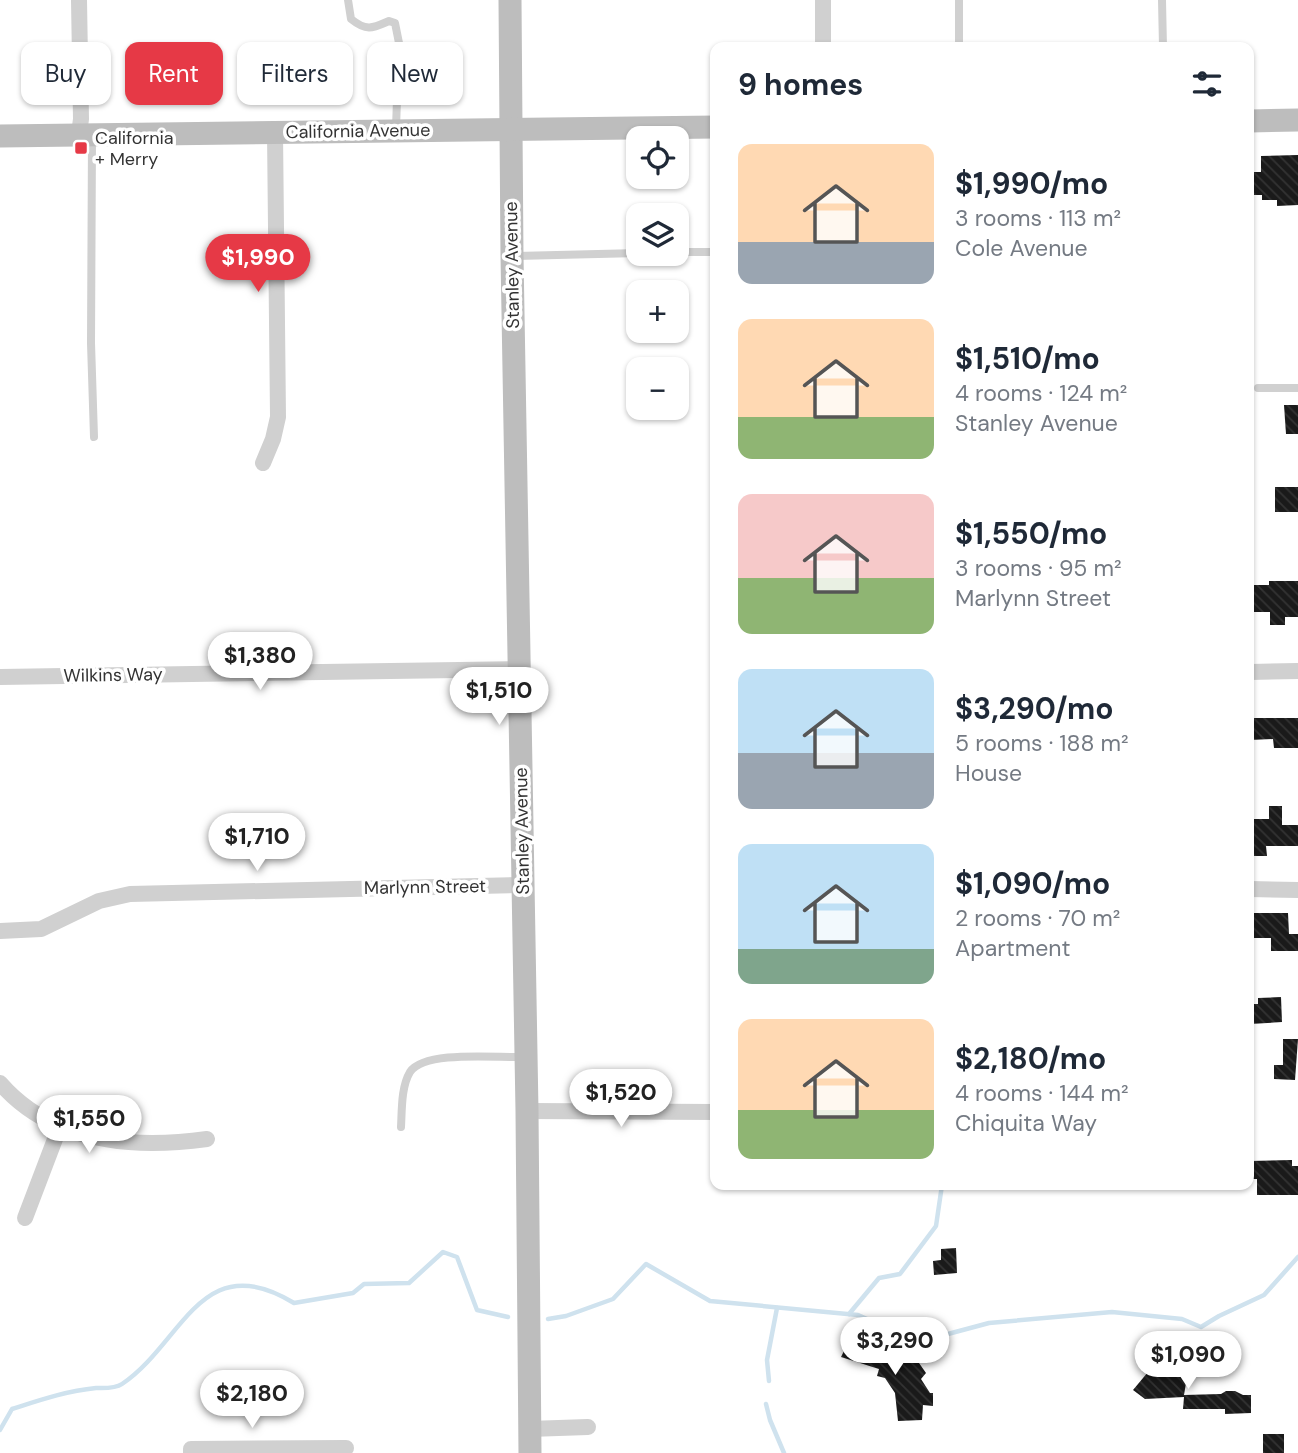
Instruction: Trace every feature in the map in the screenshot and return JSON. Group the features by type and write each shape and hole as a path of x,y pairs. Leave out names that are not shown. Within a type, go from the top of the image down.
{"street":[{"path":"79,0 81,119 86,134"},
{"name":"Stanley Avenue","path":"510,0 530,1453"},
{"path":"823,0 823,42"},
{"path":"1254,121 1298,120"},
{"name":"California Avenue","path":"0,136 710,127"},
{"path":"263,463 274,439 278,417 275,132"},
{"name":"Wilkins Way","path":"0,677 520,669"},
{"path":"1254,672 1298,671"},
{"name":"Marlynn Street","path":"0,932 41,929 99,901 130,894 522,885"},
{"path":"1254,889 1298,890"},
{"path":"0,1083 19,1103 38,1116 100,1139 163,1144 207,1139"},
{"path":"527,1111 710,1112"},
{"path":"25,1218 60,1126"},
{"path":"529,1429 588,1427"},
{"path":"191,1453 191,1449 346,1448"}],"lane":[{"path":"348,0 351,19 358,25 372,29 390,21 395,23 399,43 396,131"},
{"path":"959,0 959,42"},
{"path":"1162,0 1163,42"},
{"path":"86,134 94,437"},
{"path":"689,252 710,252"},
{"path":"512,256 626,253"},
{"path":"1258,388 1298,388"},
{"path":"401,1127 403,1099 409,1074 419,1064 441,1058 525,1057"}],"building":[{"path":"1298,155 1298,205 1277,206 1277,200 1262,200 1262,195 1254,195 1254,172 1261,172 1261,156"},
{"path":"1284,405 1298,405 1298,434 1286,434"},
{"path":"1275,487 1298,487 1298,512 1275,512"},
{"path":"1269,581 1298,581 1298,617 1285,617 1285,625 1270,625 1270,612 1254,612 1254,585 1269,585"},
{"path":"1254,718 1298,718 1298,748 1274,748 1273,739 1254,740"},
{"path":"1269,806 1282,806 1282,825 1298,825 1298,846 1266,846 1267,856 1254,856 1254,819 1269,819"},
{"path":"1254,913 1288,913 1289,934 1298,934 1298,951 1271,951 1271,938 1254,938"},
{"path":"1281,997 1282,1022 1254,1024 1254,1004 1258,1004 1258,998"},
{"path":"1283,1039 1298,1039 1295,1080 1274,1079 1274,1065 1283,1065"},
{"path":"1292,1160 1292,1166 1298,1166 1298,1195 1257,1195 1254,1161"},
{"path":"956,1248 957,1273 934,1275 933,1261 941,1260 941,1249"},
{"path":"851,1337 904,1358 912,1353 926,1373 921,1379 930,1393 933,1393 933,1406 923,1405 922,1420 898,1421 895,1393 885,1378 877,1376 879,1369 841,1357"},
{"path":"1176,1362 1181,1367 1185,1366 1188,1371 1184,1395 1235,1391 1251,1395 1251,1413 1225,1414 1225,1409 1183,1409 1184,1397 1145,1399 1133,1390 1153,1366"},
{"path":"1263,1434 1284,1434 1284,1453 1263,1453"}],"waterway":[{"path":"849,1314 879,1278 900,1274 936,1226 941,1190"},
{"path":"0,1430 12,1409 64,1394 119,1386 143,1366 196,1307 215,1293 236,1286 262,1288 294,1303 353,1293 364,1284 409,1283 443,1252 457,1257 477,1310 508,1317"},
{"path":"548,1319 566,1316 613,1299 646,1264 710,1301 858,1315 918,1342 989,1323 1112,1312 1182,1319 1201,1327 1264,1295 1298,1257"},
{"path":"769,1381 767,1360 777,1308"},
{"path":"766,1404 784,1453"}],"place":[{"name":"California + Merry","path":"81,148"}]}
